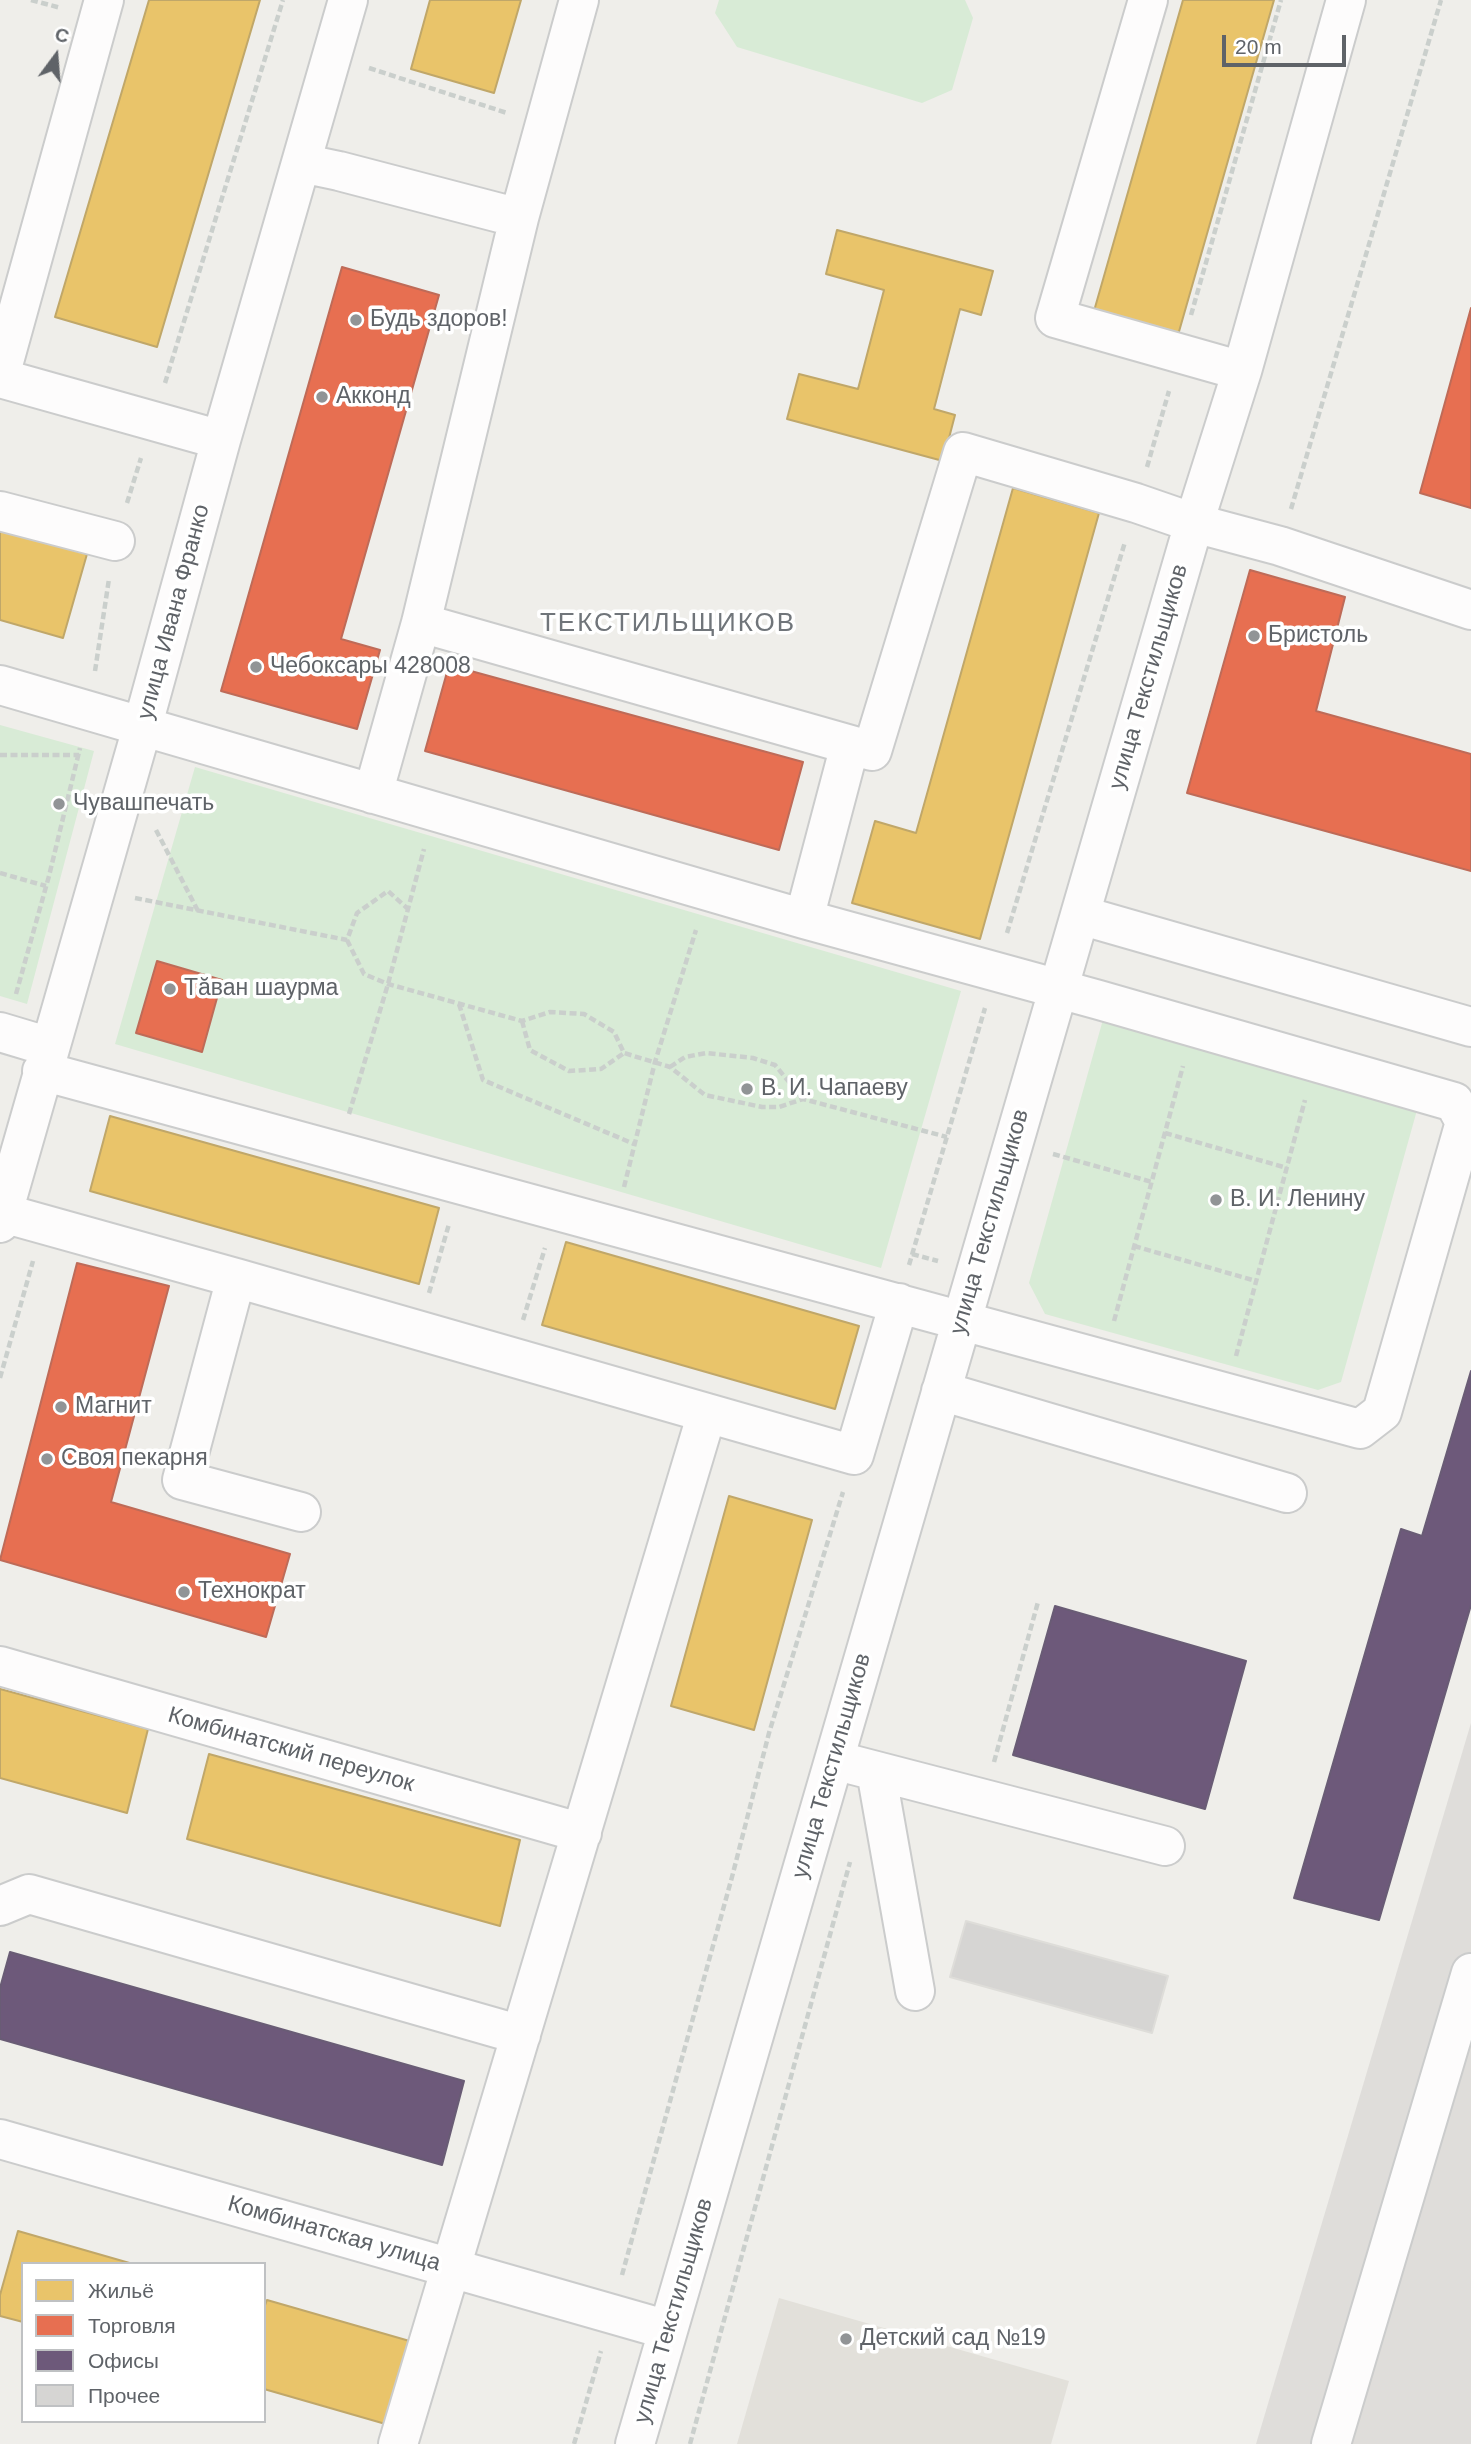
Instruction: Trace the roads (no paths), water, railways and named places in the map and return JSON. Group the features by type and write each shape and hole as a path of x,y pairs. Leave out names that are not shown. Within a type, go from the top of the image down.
{"street":[{"path":"104,0 0,377 221,440"},
{"name":"улица Ивана Франко","path":"1,1218 348,0"},
{"path":"373,794 421,624 519,218 579,0"},
{"path":"1148,0 1055,318 1242,371"},
{"name":"улица Текстильщиков","path":"635,2444 1194,523 1242,371 1346,0"},
{"path":"301,163 519,218"},
{"path":"421,624 872,751 963,452 1194,523 1280,546 1471,610"},
{"path":"0,511 115,541"},
{"path":"0,685 708,892 1454,1102 1465,1122 1382,1412 1360,1429 337,1151 46,1059 0,1032"},
{"path":"804,919 850,745"},
{"path":"1080,915 1471,1027"},
{"path":"1,1218 236,1278 854,1455 899,1303"},
{"path":"236,1278 182,1480 301,1512"},
{"path":"941,1391 1287,1493"},
{"path":"398,2444 707,1413"},
{"name":"Комбинатский переулок","path":"0,1667 582,1833"},
{"path":"834,1760 1165,1846"},
{"path":"876,1771 915,1991"},
{"path":"0,1906 29,1894 521,2035"},
{"path":"1331,2444 1471,1973"},
{"name":"Комбинатская улица","path":"0,2139 668,2330"}],"place":[{"name":"Будь здоров!","path":"356,320"},
{"name":"Акконд","path":"322,397"},
{"name":"Бристоль","path":"1254,636"},
{"name":"Чебоксары 428008","path":"256,667"},
{"name":"Чувашпечать","path":"59,804"},
{"name":"Тӑван шаурма","path":"170,989"},
{"name":"В. И. Чапаеву","path":"747,1089"},
{"name":"В. И. Ленину","path":"1216,1200"},
{"name":"Магнит","path":"61,1407"},
{"name":"Своя пекарня","path":"47,1459"},
{"name":"Технократ","path":"184,1592"},
{"name":"Детский сад №19","path":"846,2339"}],"district":[{"name":"ТЕКСТИЛЬЩИКОВ","path":"668,624"}]}
